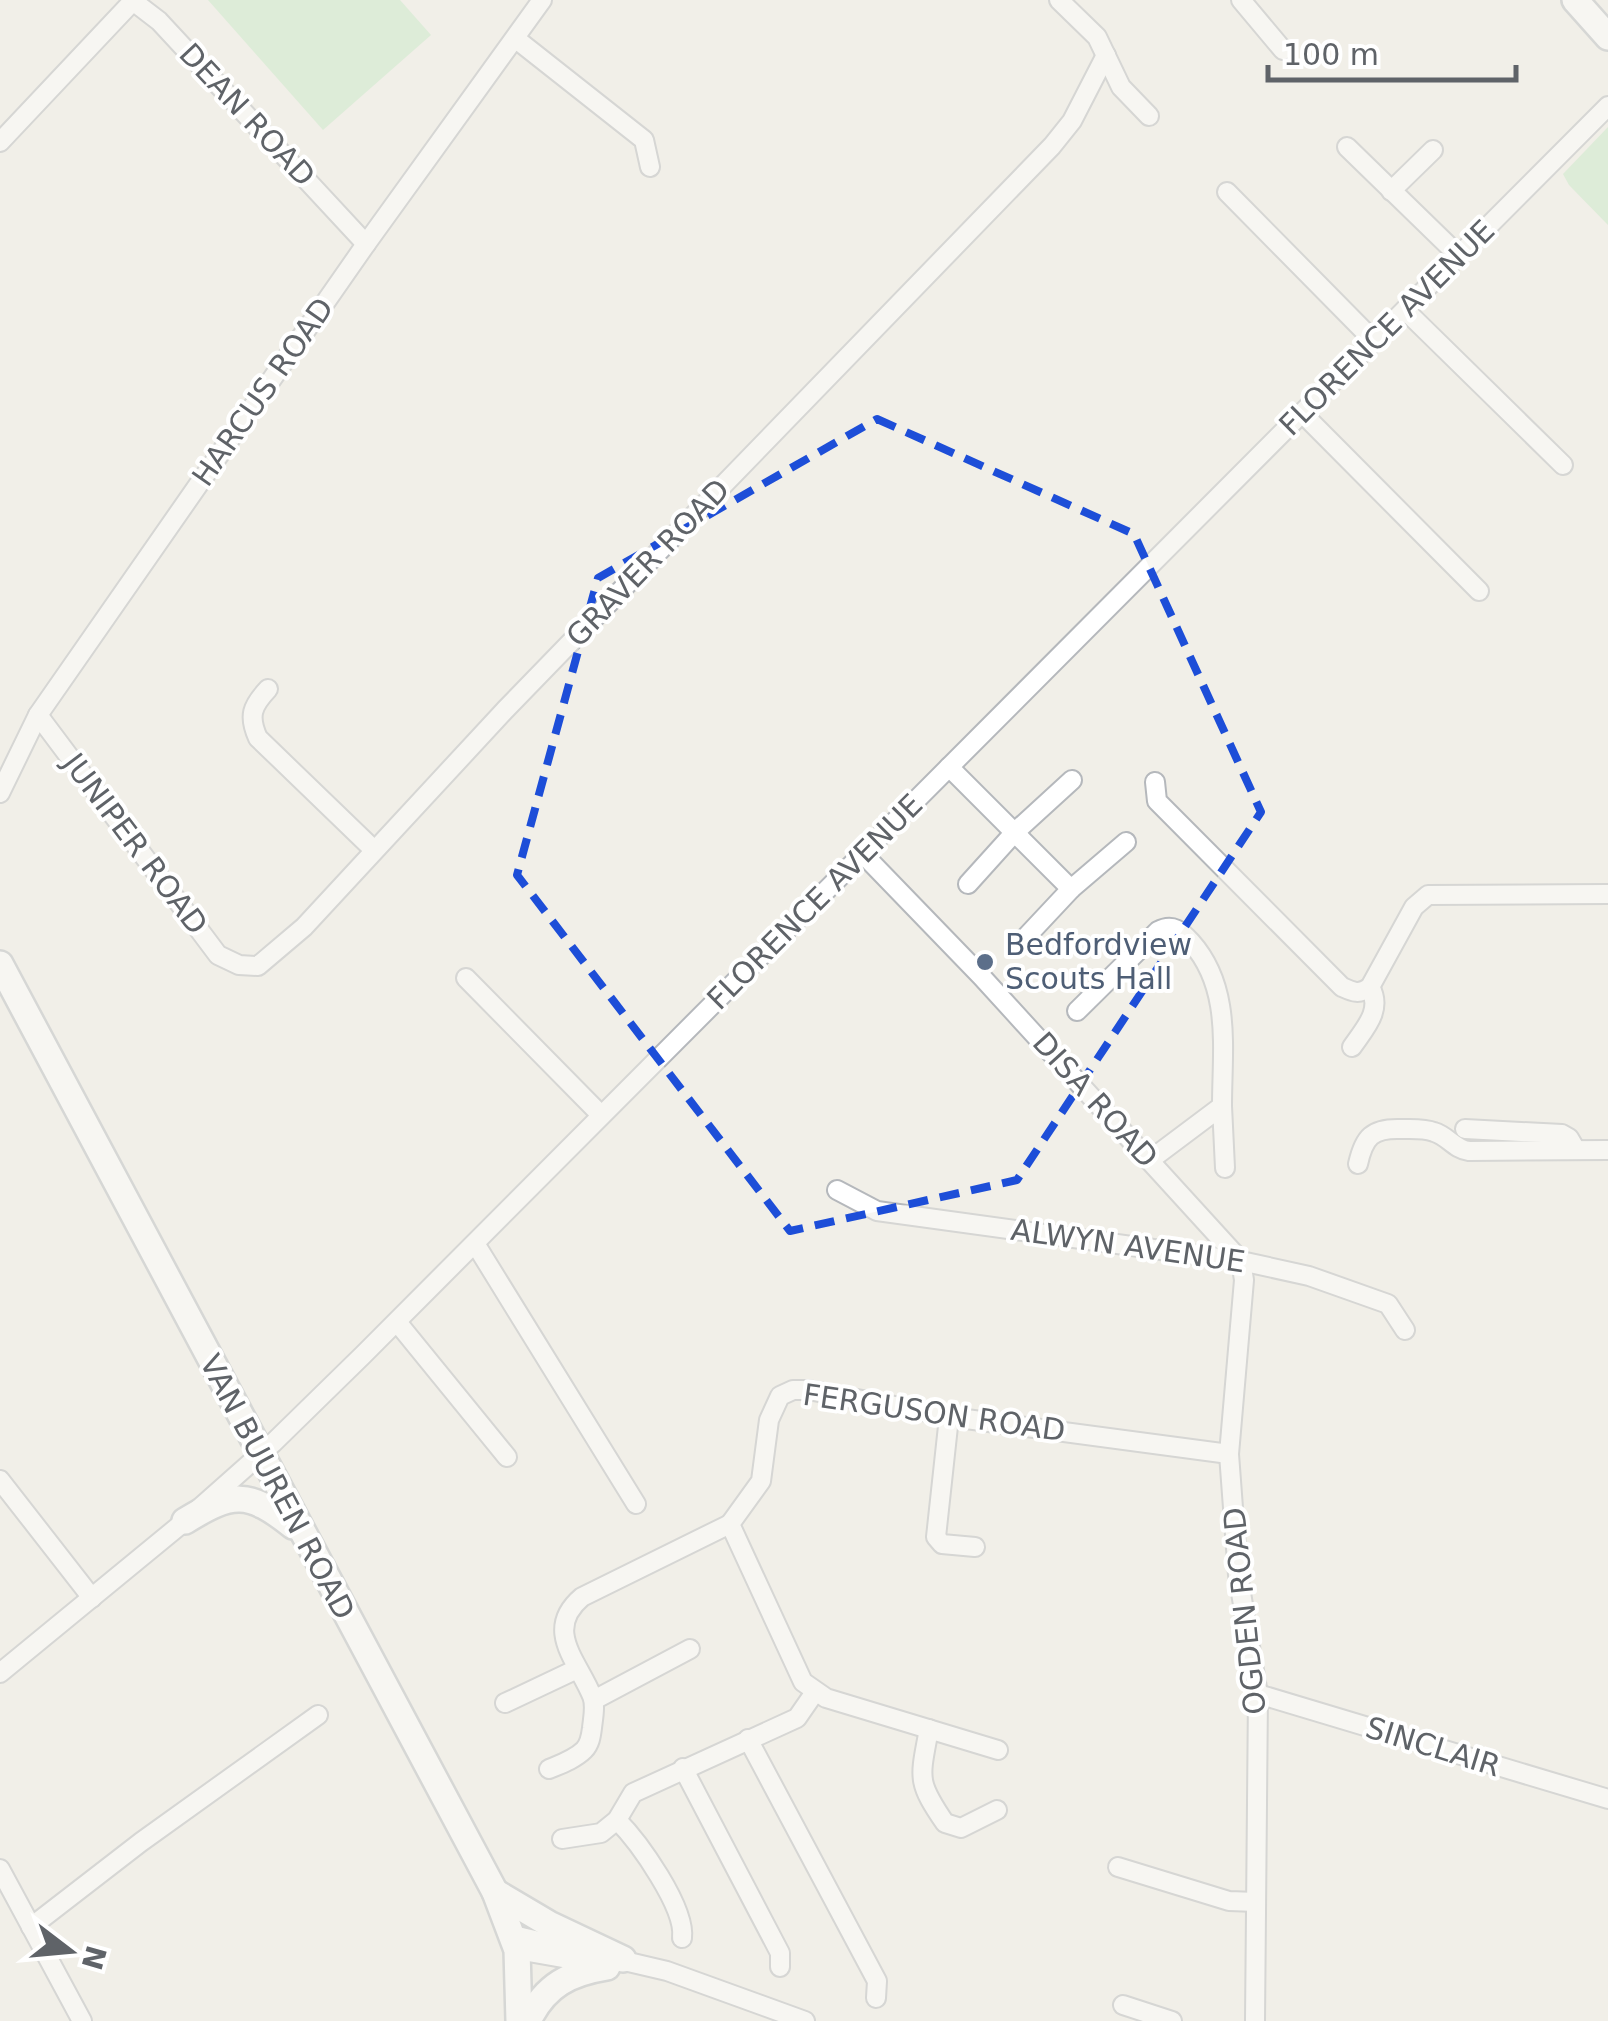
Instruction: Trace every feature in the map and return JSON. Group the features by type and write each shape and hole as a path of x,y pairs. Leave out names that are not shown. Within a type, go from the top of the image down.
{"main road":[{"path":"1575,0 1608,36"},
{"name":"VAN BUUREN ROAD","path":"0,964 495,1892 515,1942 519,2021"},
{"path":"184,1521 214,1504 240,1498 263,1504 301,1532"},
{"path":"495,1892 615,1963"},
{"path":"528,2021 564,1977 615,1963"}],"street":[{"name":"HARCUS ROAD","path":"0,793 38,715 366,244 542,0"},
{"path":"1059,0 1097,38 1121,87 1149,116"},
{"path":"1242,0 1283,50"},
{"name":"DEAN ROAD","path":"0,142 132,1 159,20 366,244"},
{"path":"516,38 644,140 650,167"},
{"name":"GRAVER ROAD","path":"239,966 265,963 304,927 505,710 1052,146 1072,122 1106,55"},
{"name":"FLORENCE AVENUE","path":"0,1673 184,1521 397,1322 1608,106"},
{"path":"1347,147 1459,256"},
{"path":"1392,191 1432,150"},
{"path":"1228,192 1374,341"},
{"path":"1405,310 1563,465"},
{"path":"1302,413 1479,591"},
{"path":"268,689 253,705 250,722 258,738 374,850"},
{"name":"JUNIPER ROAD","path":"38,715 218,955 239,966"},
{"path":"948,767 1071,889"},
{"path":"968,884 1072,780"},
{"path":"1155,782 1157,801 1342,987 1359,992 1370,986 1414,907 1428,895 1608,894"},
{"path":"1026,937 1071,889 1126,842"},
{"name":"DISA ROAD","path":"863,854 981,976 1241,1261"},
{"path":"1077,1010 1166,927 1175,928 1198,950 1216,980 1222,1011 1225,1168"},
{"path":"466,978 602,1115"},
{"path":"1352,1047 1372,1017 1376,998 1370,986"},
{"path":"1150,1160 1222,1106"},
{"path":"1358,1164 1368,1135 1388,1128 1438,1133 1455,1148 1469,1151 1608,1150"},
{"path":"1465,1129 1562,1134 1576,1150"},
{"name":"ALWYN AVENUE","path":"837,1190 877,1211 1241,1261 1309,1276 1388,1304 1405,1330"},
{"path":"476,1245 636,1504"},
{"name":"OGDEN ROAD","path":"1241,1261 1244,1280 1229,1454 1238,1575 1258,1694 1255,2021"},
{"path":"397,1322 508,1458"},
{"name":"FERGUSON ROAD","path":"577,1669 566,1642 564,1621 582,1597 730,1524 761,1482 769,1420 774,1405 786,1392 808,1390 949,1417 1229,1454"},
{"path":"949,1417 936,1537 942,1544 974,1547"},
{"path":"0,1480 92,1598"},
{"path":"730,1524 796,1670 814,1692 998,1750"},
{"path":"594,1700 690,1649"},
{"path":"504,1703 577,1669 594,1700 588,1745 549,1770"},
{"path":"562,1839 601,1832 617,1820 633,1793 796,1718 814,1692"},
{"name":"SINCLAIR","path":"1258,1694 1608,1799"},
{"path":"31,1927 141,1842 318,1715"},
{"path":"929,1729 921,1781 944,1824 961,1828 998,1810"},
{"path":"748,1739 876,1981 876,1998"},
{"path":"683,1768 780,1953 780,1967"},
{"path":"617,1820 640,1844 682,1922 682,1938"},
{"path":"1118,1867 1229,1901 1256,1902"},
{"path":"0,1869 82,2021"},
{"path":"515,1942 678,1977 806,2021"},
{"path":"1123,2005 1172,2021"}],"highlighted area":[{"path":"877,419 1134,534 1261,812 1017,1180 790,1231 517,875 598,578"}],"green space":[{"path":"208,0 400,0 431,35 323,130"},
{"path":"1608,127 1608,225 1563,174"}],"place":[{"name":"Bedfordview Scouts Hall","path":"985,962"}]}
